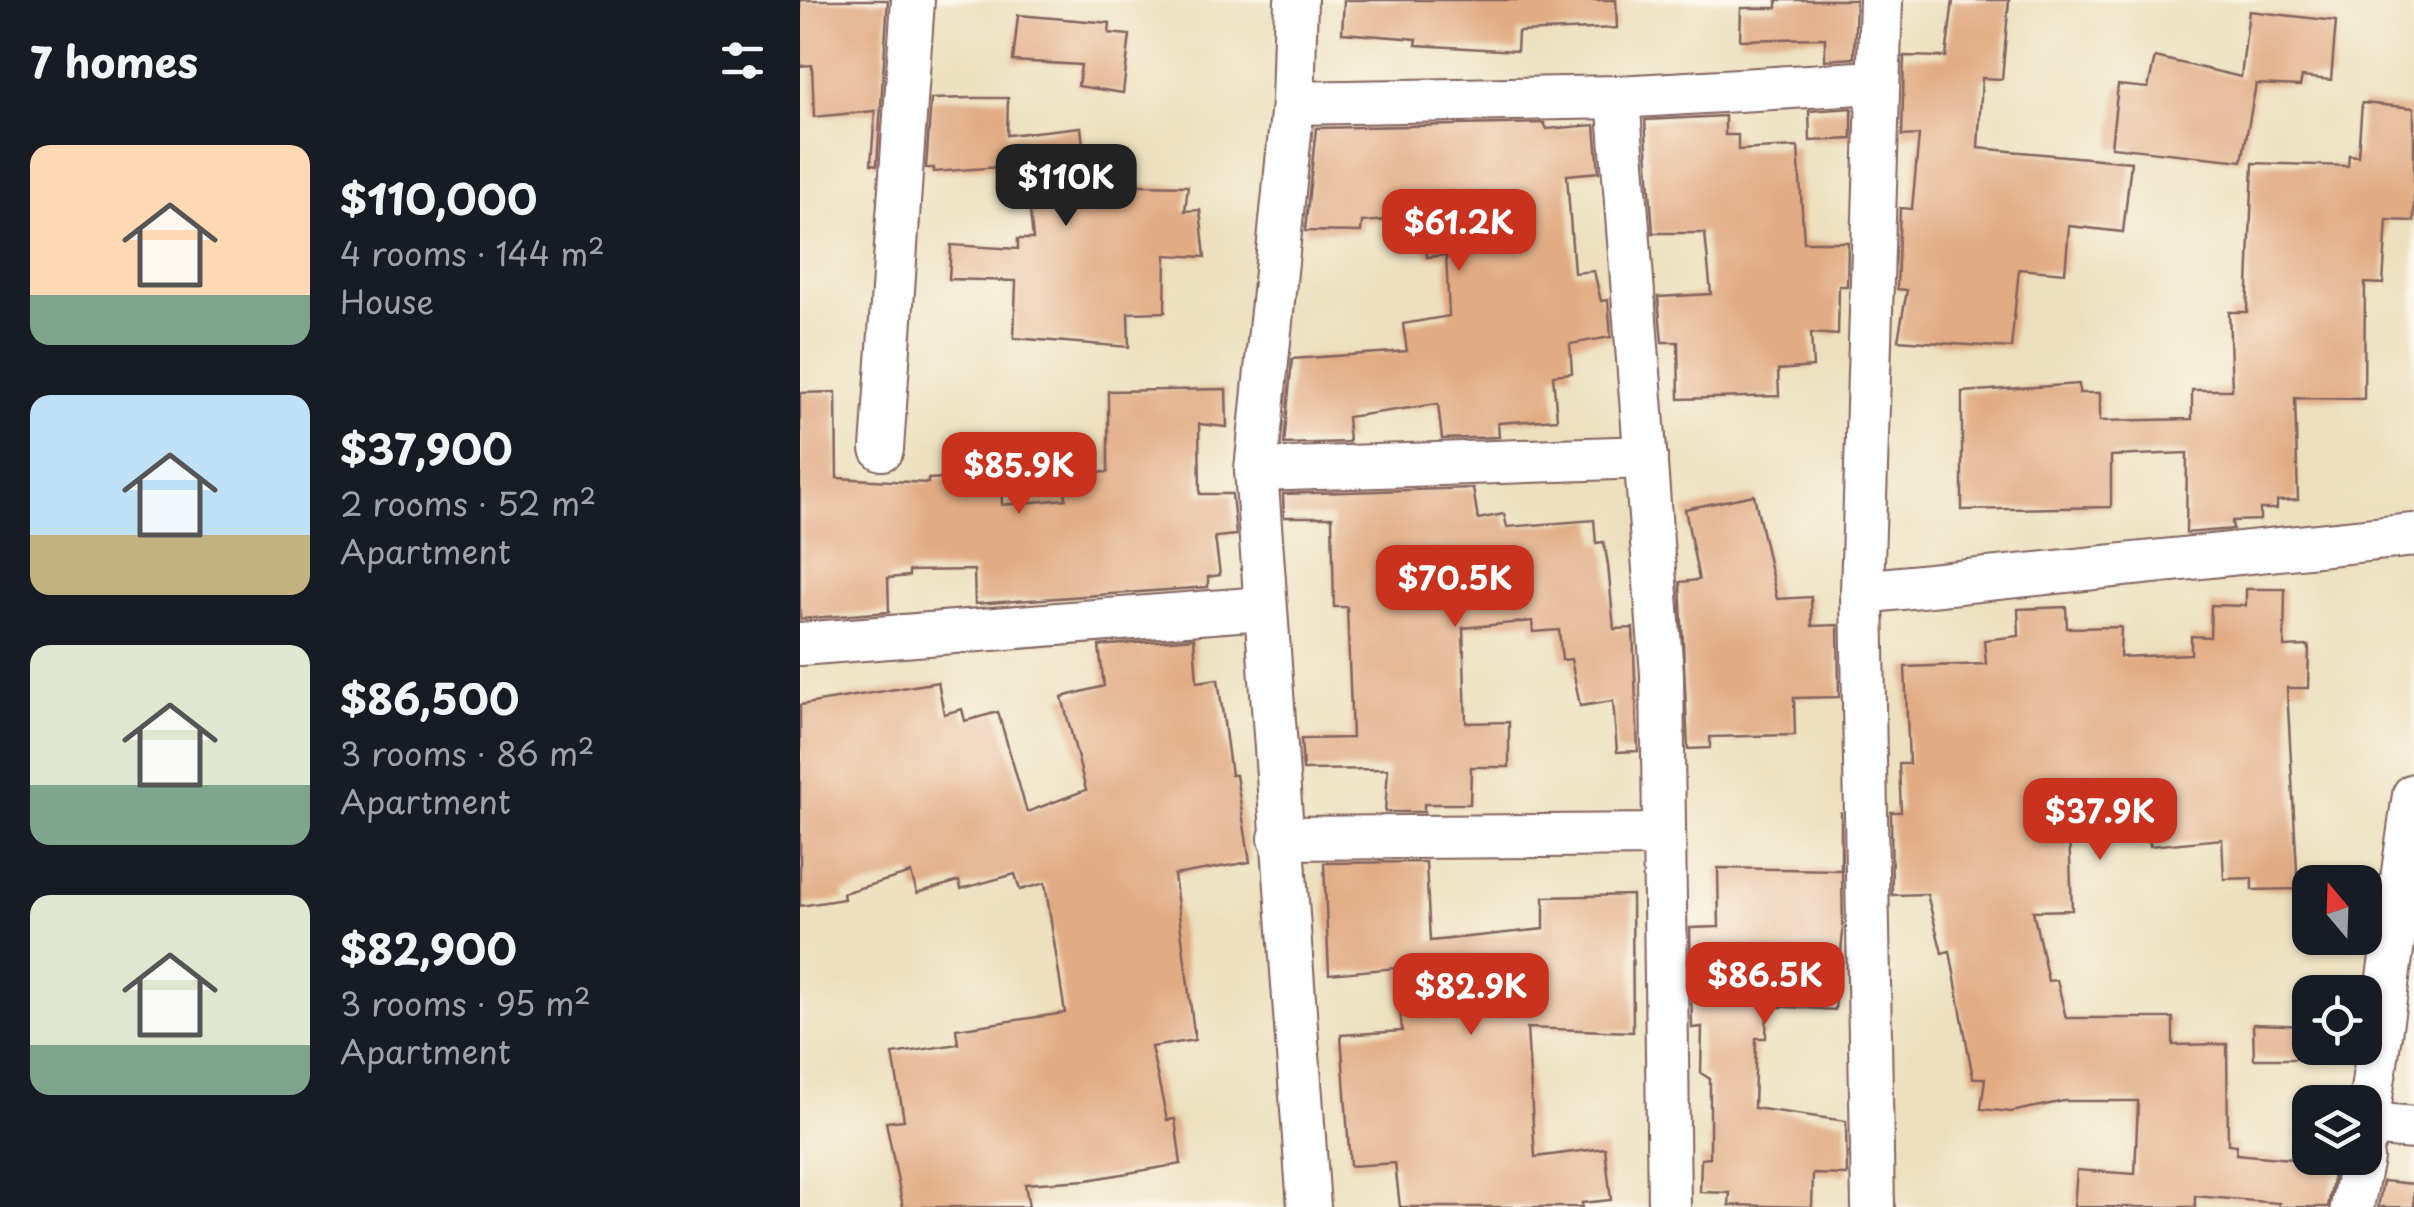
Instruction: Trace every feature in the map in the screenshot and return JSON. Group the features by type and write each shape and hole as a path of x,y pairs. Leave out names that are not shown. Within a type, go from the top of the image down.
{"street":[{"path":"882,449 913,0"},
{"path":"1296,0 1293,102 1256,470 1309,1207"},
{"path":"1873,1207 1862,592 1881,0"},
{"path":"1293,102 1618,97 1877,82"},
{"path":"1618,97 1662,674 1668,1207"},
{"path":"1256,470 1646,457"},
{"path":"1862,592 2414,535"},
{"path":"800,644 1263,608"},
{"path":"2373,1085 2414,796"},
{"path":"1280,838 1664,835"},
{"path":"2382,1136 2414,1128"},
{"path":"2352,1207 2358,1175"}],"building":[{"path":"800,0 888,0 877,165 871,164 875,111 814,117 812,65 800,66"},
{"path":"1344,0 1616,0 1617,28 1518,32 1517,51 1416,45 1417,39 1342,33"},
{"path":"1777,0 1856,0 1854,58 1825,60 1825,38 1740,40 1741,8 1777,8"},
{"path":"1953,0 2009,0 2002,79 1982,78 1978,148 2131,162 2123,232 2069,226 2065,273 2019,269 2011,348 1898,340 1907,290 1897,289 1900,208 1912,209 1919,135 1902,136 1904,56 1946,57"},
{"path":"2249,11 2336,21 2331,80 2302,77 2300,86 2256,84 2242,161 2111,147 2118,85 2148,88 2155,57 2241,77"},
{"path":"1018,15 1110,23 1109,33 1130,35 1123,93 1078,86 1081,65 1013,61"},
{"path":"1008,98 1007,135 1081,127 1087,184 1188,186 1185,211 1200,210 1205,257 1166,255 1165,312 1128,313 1129,347 1014,338 1016,281 949,279 951,245 1018,249 1018,239 1033,239 1025,165 934,172 934,168 926,168 931,99"},
{"path":"2362,103 2414,108 2414,221 2387,220 2383,284 2365,283 2364,399 2295,398 2298,500 2277,501 2277,509 2260,509 2260,520 2232,521 2233,529 2186,533 2187,453 2111,456 2111,507 1962,510 1962,392 2079,384 2079,393 2100,393 2100,421 2192,419 2192,390 2232,390 2229,312 2247,312 2253,163 2348,166 2349,155 2358,156"},
{"path":"1852,108 1852,139 1810,141 1809,111"},
{"path":"1725,116 1725,135 1738,135 1738,150 1798,147 1804,242 1848,242 1847,286 1839,286 1838,335 1811,333 1813,367 1778,370 1779,396 1679,399 1678,342 1662,342 1658,297 1711,294 1705,233 1653,233 1645,120"},
{"path":"1544,123 1547,129 1595,125 1599,172 1567,175 1574,273 1594,271 1601,301 1608,300 1611,337 1570,344 1572,373 1553,375 1557,419 1498,423 1499,437 1442,439 1438,404 1347,417 1349,442 1284,444 1292,359 1407,351 1403,324 1449,316 1446,255 1427,257 1425,217 1362,222 1361,232 1305,231 1316,128"},
{"path":"1226,389 1227,427 1199,424 1200,494 1232,494 1236,535 1215,537 1220,575 1208,577 1208,587 975,604 974,570 909,571 909,576 888,578 889,612 800,619 800,393 836,392 837,478 928,483 928,479 1001,475 1002,505 1066,499 1064,474 1108,472 1108,391"},
{"path":"1473,488 1478,519 1504,514 1507,527 1594,520 1596,543 1604,542 1614,629 1633,628 1638,751 1617,752 1613,701 1580,706 1571,659 1562,660 1559,630 1533,632 1532,621 1463,628 1466,723 1509,722 1509,767 1471,767 1470,804 1424,804 1424,812 1385,812 1388,769 1303,770 1301,739 1352,738 1347,607 1334,607 1332,517 1284,517 1283,494"},
{"path":"1754,495 1777,599 1811,597 1812,626 1838,625 1839,697 1794,698 1795,735 1710,737 1710,748 1688,749 1680,582 1699,580 1685,509"},
{"path":"2246,589 2285,589 2284,647 2309,646 2308,688 2287,688 2297,865 2292,865 2292,889 2252,890 2252,878 2224,879 2222,839 2150,846 2147,802 2068,808 2072,910 2033,911 2048,981 2057,980 2066,1018 2173,1018 2173,1045 2227,1044 2228,1144 2237,1145 2236,1154 2292,1159 2292,1175 2334,1175 2328,1207 2278,1207 2279,1203 2195,1196 2195,1207 2074,1207 2077,1170 2135,1174 2138,1101 2064,1101 2011,1112 1981,1109 1985,1078 1973,1078 1950,951 1942,953 1927,894 1892,895 1891,812 1901,812 1899,764 1909,764 1905,667 1986,664 1984,640 2019,636 2018,609 2066,607 2067,628 2121,627 2120,657 2191,654 2191,636 2210,637 2211,605 2246,606"},
{"path":"1194,638 1197,682 1218,679 1231,775 1236,775 1250,862 1174,875 1195,1040 1151,1047 1167,1120 1175,1119 1181,1164 1087,1180 1025,1184 1029,1207 903,1207 886,1122 904,1120 893,1054 958,1044 956,1029 1065,1013 1045,883 1020,890 1015,874 961,889 959,881 917,893 911,873 843,893 844,899 800,906 800,705 938,682 944,714 962,709 965,721 998,712 1027,812 1086,790 1062,697 1104,686 1099,646"},
{"path":"1841,811 1843,932 1835,1010 1767,1006 1766,1038 1756,1038 1754,1108 1846,1121 1847,1175 1813,1174 1812,1207 1729,1205 1730,1193 1700,1192 1701,1159 1710,1158 1710,1079 1701,1073 1702,1027 1692,1028 1690,928 1719,927 1718,868 1841,870"},
{"path":"1426,862 1430,941 1544,929 1544,897 1632,895 1633,1032 1527,1028 1535,1157 1605,1148 1611,1200 1582,1203 1582,1207 1400,1207 1395,1163 1350,1166 1341,1035 1402,1031 1396,968 1329,974 1324,863"},
{"path":"2253,1024 2292,1025 2292,1059 2254,1059"},
{"path":"2383,1181 2414,1184 2414,1207 2378,1207"}]}
